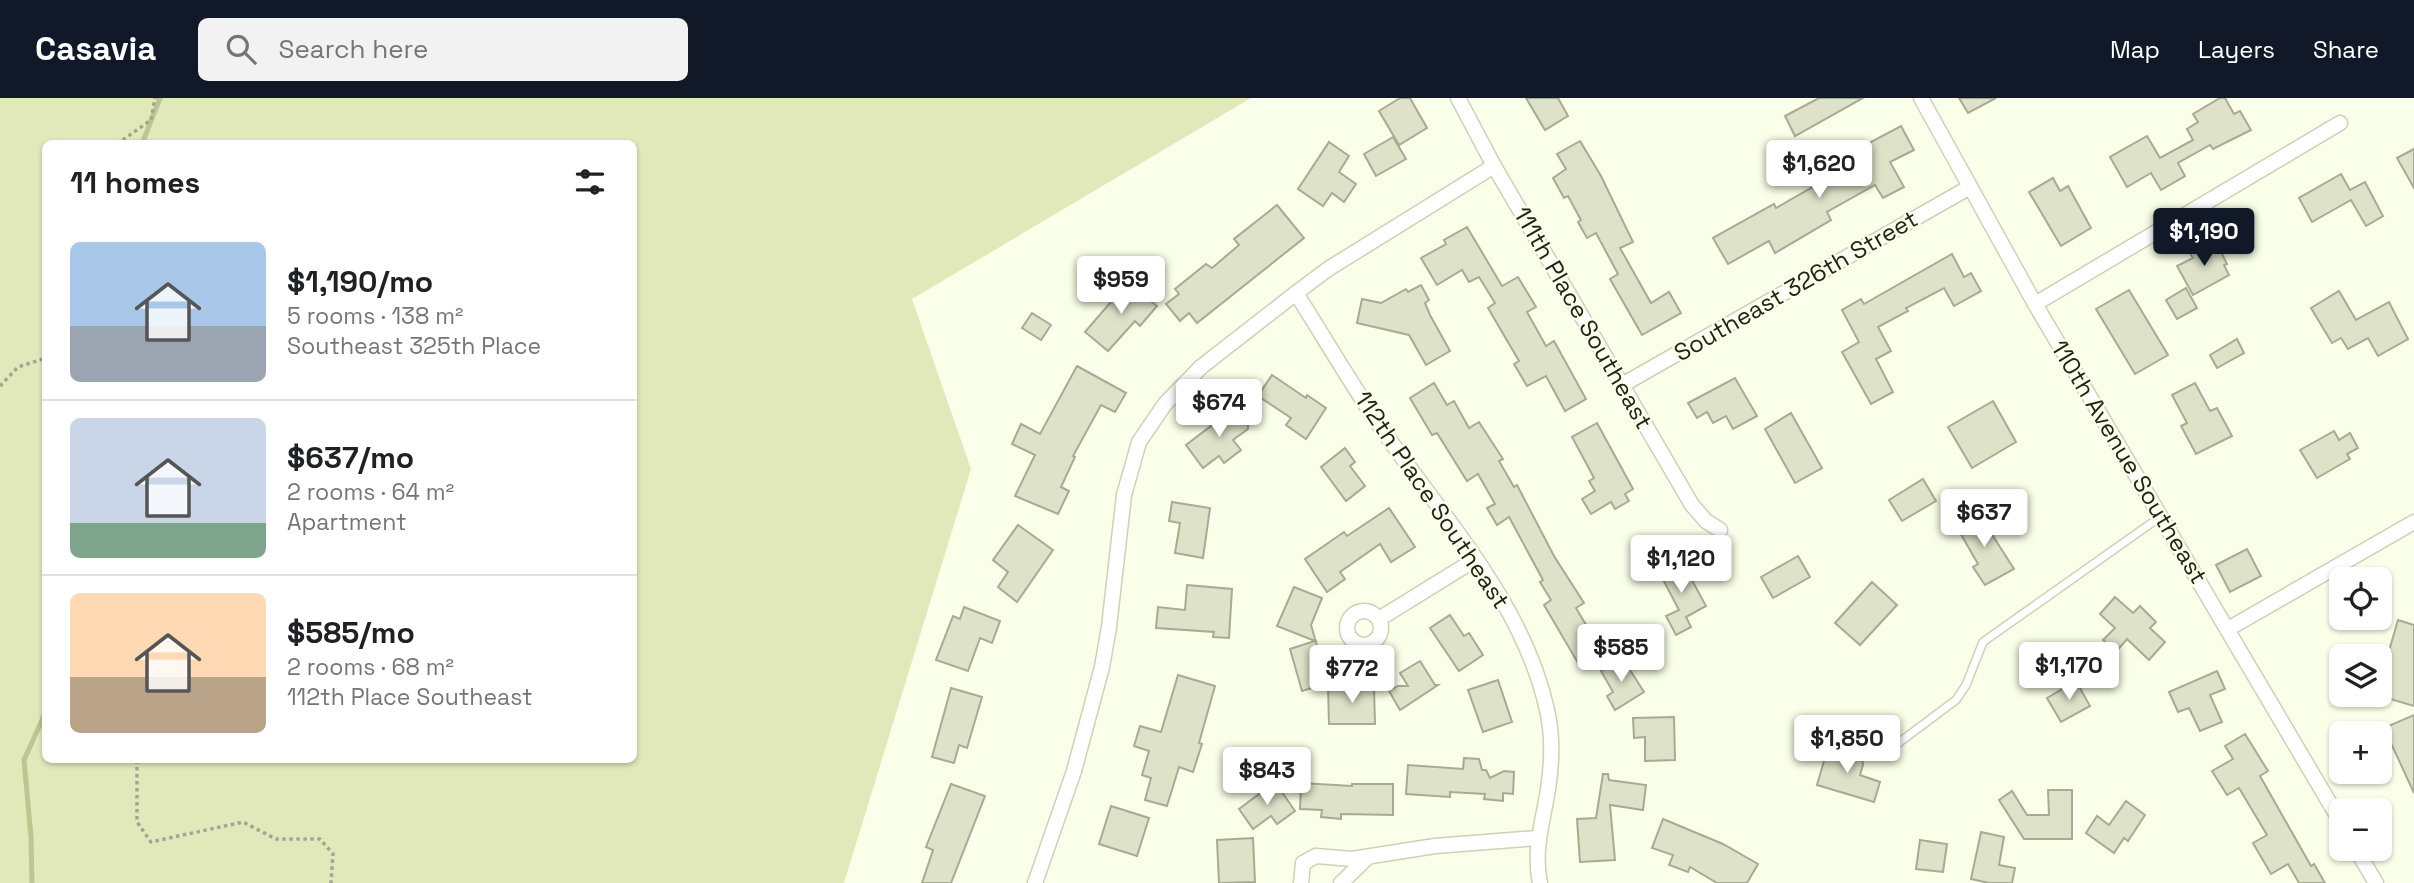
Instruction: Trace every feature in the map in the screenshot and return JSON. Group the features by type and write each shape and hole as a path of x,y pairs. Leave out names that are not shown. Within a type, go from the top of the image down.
{"street":[{"name":"111th Place Southeast","path":"1458,98 1494,166 1692,505 1706,521 1720,530"},
{"name":"110th Avenue Southeast","path":"1921,98 2035,304 2329,802"},
{"path":"2035,304 2340,123"},
{"path":"1035,883 1090,716 1109,627 1124,495 1139,442 1165,404 1201,367 1296,293 1328,269 1494,166"},
{"name":"Southeast 326th Street","path":"1622,385 1970,187"},
{"name":"112th Place Southeast","path":"1296,293 1383,430 1476,559 1527,651 1548,712 1552,743 1548,791 1537,838 1537,864 1541,883"},
{"path":"2228,629 2414,522"},
{"path":"1379,618 1476,559"},
{"path":"1301,883 1303,863 1316,856 1352,859 1435,846 1537,838"},
{"path":"1341,883 1368,857"},
{"path":"2363,861 2376,883"}],"lane":[{"path":"1893,747 1956,700 1966,685 1983,642 2161,516"}],"path":[{"path":"122,140 150,120 155,98"},
{"path":"0,386 18,367 42,359"},
{"path":"136,763 137,822 151,842 194,835 243,822 276,839 320,839 333,854 331,883"}],"green space":[{"path":"0,98 1251,98 912,299 971,469 844,883 0,883"}],"building":[{"path":"1400,98 1410,98 1427,128 1399,145 1379,111"},
{"path":"1526,98 1558,98 1568,116 1545,130"},
{"path":"1819,98 1863,98 1795,136 1785,116"},
{"path":"1959,98 1996,98 1968,113"},
{"path":"2220,98 2225,98 2234,114 2240,111 2251,130 2213,149 2210,145 2178,163 2185,176 2161,190 2151,173 2127,187 2110,157 2147,136 2160,158 2193,140 2187,129 2198,122 2193,114"},
{"path":"1901,126 1914,150 1890,162 1904,187 1883,198 1875,185 1827,212 1831,220 1775,253 1769,241 1728,264 1713,238 1774,204 1776,208 1861,159 1856,150"},
{"path":"1393,137 1406,159 1376,176 1364,154"},
{"path":"1580,141 1601,176 1633,242 1620,248 1651,303 1669,292 1681,313 1642,335 1610,279 1618,274 1596,233 1587,238 1568,196 1564,198 1553,178 1566,169 1557,154"},
{"path":"1329,142 1349,156 1339,172 1356,184 1344,202 1332,193 1323,206 1298,189"},
{"path":"2414,149 2414,188 2397,158"},
{"path":"2341,174 2350,190 2365,182 2383,216 2366,226 2351,200 2312,222 2299,198"},
{"path":"2053,178 2060,191 2068,186 2091,228 2061,246 2029,192"},
{"path":"1277,205 1304,238 1197,323 1189,313 1180,321 1166,304 1179,294 1175,289 1206,264 1212,268 1239,245 1234,239"},
{"path":"1467,227 1502,286 1518,277 1536,307 1527,312 1546,346 1554,341 1586,399 1565,411 1546,376 1527,386 1514,364 1519,361 1488,308 1495,303 1479,277 1469,282 1462,270 1437,285 1421,258 1446,244 1444,240"},
{"path":"2203,242 2207,250 2217,244 2227,264 2224,265 2229,275 2193,295 2177,266 2193,258 2188,250"},
{"path":"1952,254 1964,277 1971,273 1981,291 1954,306 1944,288 1906,308 1908,311 1878,327 1891,351 1876,359 1893,392 1871,404 1842,352 1859,342 1842,310 1861,299 1864,304"},
{"path":"1128,282 1157,306 1140,326 1135,321 1108,351 1085,332"},
{"path":"1421,285 1429,300 1425,303 1430,315 1450,351 1426,365 1409,335 1357,323 1362,299 1381,303 1406,289 1408,292"},
{"path":"2186,288 2197,308 2177,319 2166,300"},
{"path":"2129,290 2168,355 2135,374 2096,309"},
{"path":"2339,291 2356,320 2389,302 2408,339 2378,356 2368,338 2348,349 2341,338 2332,343 2311,308"},
{"path":"1032,313 1051,325 1041,340 1022,328"},
{"path":"2237,339 2244,353 2217,368 2210,355"},
{"path":"1077,366 1126,393 1115,412 1101,405 1073,456 1075,457 1061,487 1069,491 1058,514 1015,496 1035,455 1012,444 1021,424 1040,434"},
{"path":"1272,375 1326,408 1306,439 1286,425 1291,418 1258,396"},
{"path":"1735,378 1757,416 1733,429 1726,416 1713,423 1707,412 1697,418 1688,403"},
{"path":"1434,383 1447,405 1454,401 1469,428 1479,422 1503,459 1499,461 1514,487 1517,485 1554,556 1584,603 1576,608 1604,655 1581,668 1544,605 1551,600 1509,517 1497,525 1487,508 1495,504 1478,474 1467,481 1437,433 1432,435 1410,398"},
{"path":"2195,383 2210,411 2217,408 2232,436 2196,454 2181,426 2187,423 2172,395"},
{"path":"1993,401 2016,442 1972,468 1948,427"},
{"path":"1236,407 1248,423 1248,429 1233,440 1241,450 1224,463 1219,456 1203,468 1186,445"},
{"path":"1791,413 1822,468 1795,483 1765,429"},
{"path":"1597,423 1633,489 1625,494 1629,501 1615,509 1611,502 1591,514 1582,499 1595,491 1589,481 1594,478 1572,437"},
{"path":"2334,431 2339,440 2350,433 2358,448 2347,454 2350,459 2317,478 2300,450"},
{"path":"1345,448 1355,462 1350,466 1365,486 1346,501 1321,467"},
{"path":"1923,479 1936,501 1902,521 1889,500"},
{"path":"1172,502 1210,508 1203,558 1175,553 1180,523 1169,521"},
{"path":"1389,508 1415,547 1391,562 1380,544 1340,572 1345,579 1327,592 1305,559 1344,532 1347,536"},
{"path":"1977,511 2014,569 1985,585 1973,567 1978,564 1955,524"},
{"path":"1018,525 1053,550 1017,602 998,587 1008,572 993,560"},
{"path":"2247,549 2261,576 2230,592 2216,565"},
{"path":"1798,556 1810,577 1773,598 1761,577"},
{"path":"1680,558 1706,606 1686,617 1691,627 1676,635 1666,616 1679,610 1658,570"},
{"path":"1872,582 1897,605 1860,645 1835,623"},
{"path":"1187,585 1232,589 1229,638 1213,637 1214,632 1156,628 1158,607 1185,610"},
{"path":"1294,587 1322,598 1311,625 1328,683 1302,691 1290,649 1315,641 1277,626"},
{"path":"2115,597 2133,613 2140,606 2156,622 2150,628 2165,642 2149,660 2127,639 2116,652 2103,640 2115,628 2100,614"},
{"path":"964,607 1000,621 992,643 980,638 968,671 936,660 953,616 960,619"},
{"path":"1450,615 1464,636 1469,633 1483,655 1459,671 1430,628"},
{"path":"2398,620 2414,625 2414,706 2392,700 2391,644"},
{"path":"1623,659 1644,692 1615,710 1607,696 1613,692 1601,671"},
{"path":"1420,661 1435,685 1438,685 1400,710 1389,691 1398,686 1408,686 1400,673"},
{"path":"2217,671 2225,689 2210,695 2222,722 2200,731 2189,708 2178,712 2169,692"},
{"path":"1178,675 1215,686 1193,772 1179,767 1167,806 1145,800 1151,778 1142,775 1149,751 1134,746 1140,726 1161,732"},
{"path":"1498,680 1512,722 1483,732 1468,690"},
{"path":"2076,681 2090,706 2061,722 2047,698"},
{"path":"1374,686 1375,724 1329,724 1328,687"},
{"path":"951,688 982,697 967,748 959,745 954,763 932,757"},
{"path":"2414,715 2414,793 2392,745 2392,725"},
{"path":"1674,717 1675,760 1645,761 1645,737 1634,738 1633,718"},
{"path":"2245,734 2268,771 2260,776 2311,866 2314,864 2325,883 2299,883 2288,864 2271,874 2253,843 2267,835 2239,788 2227,795 2212,771 2233,759 2225,746"},
{"path":"1828,747 1862,757 1860,775 1880,782 1874,802 1817,785"},
{"path":"1464,758 1479,759 1482,770 1486,770 1490,778 1504,771 1514,772 1513,794 1503,793 1503,801 1484,799 1485,794 1450,792 1450,797 1406,794 1408,765 1463,769"},
{"path":"1603,774 1608,774 1609,780 1646,785 1643,810 1610,805 1615,860 1580,862 1577,819 1596,818"},
{"path":"1275,782 1295,811 1277,824 1271,816 1253,829 1239,809"},
{"path":"1301,783 1352,786 1393,784 1393,815 1341,814 1341,819 1321,817 1322,810 1300,809"},
{"path":"951,784 985,796 951,883 922,883 933,850 926,847"},
{"path":"2048,790 2072,790 2072,839 2024,839 1999,800 2012,791 2027,815 2049,815"},
{"path":"2126,801 2145,815 2128,841 2124,838 2114,853 2086,833 2097,816 2109,825"},
{"path":"1111,806 1149,818 1137,856 1099,844"},
{"path":"1663,819 1723,844 1758,864 1747,883 1717,883 1690,867 1688,872 1669,865 1673,855 1652,848"},
{"path":"1981,832 2004,837 1999,865 2015,868 2012,883 1989,883 1971,879"},
{"path":"1253,838 1255,882 1219,883 1217,840"},
{"path":"1920,840 1947,844 1943,872 1916,869"}],"waterway":[{"path":"144,140 160,98"},
{"path":"32,883 24,760 42,720"}]}
